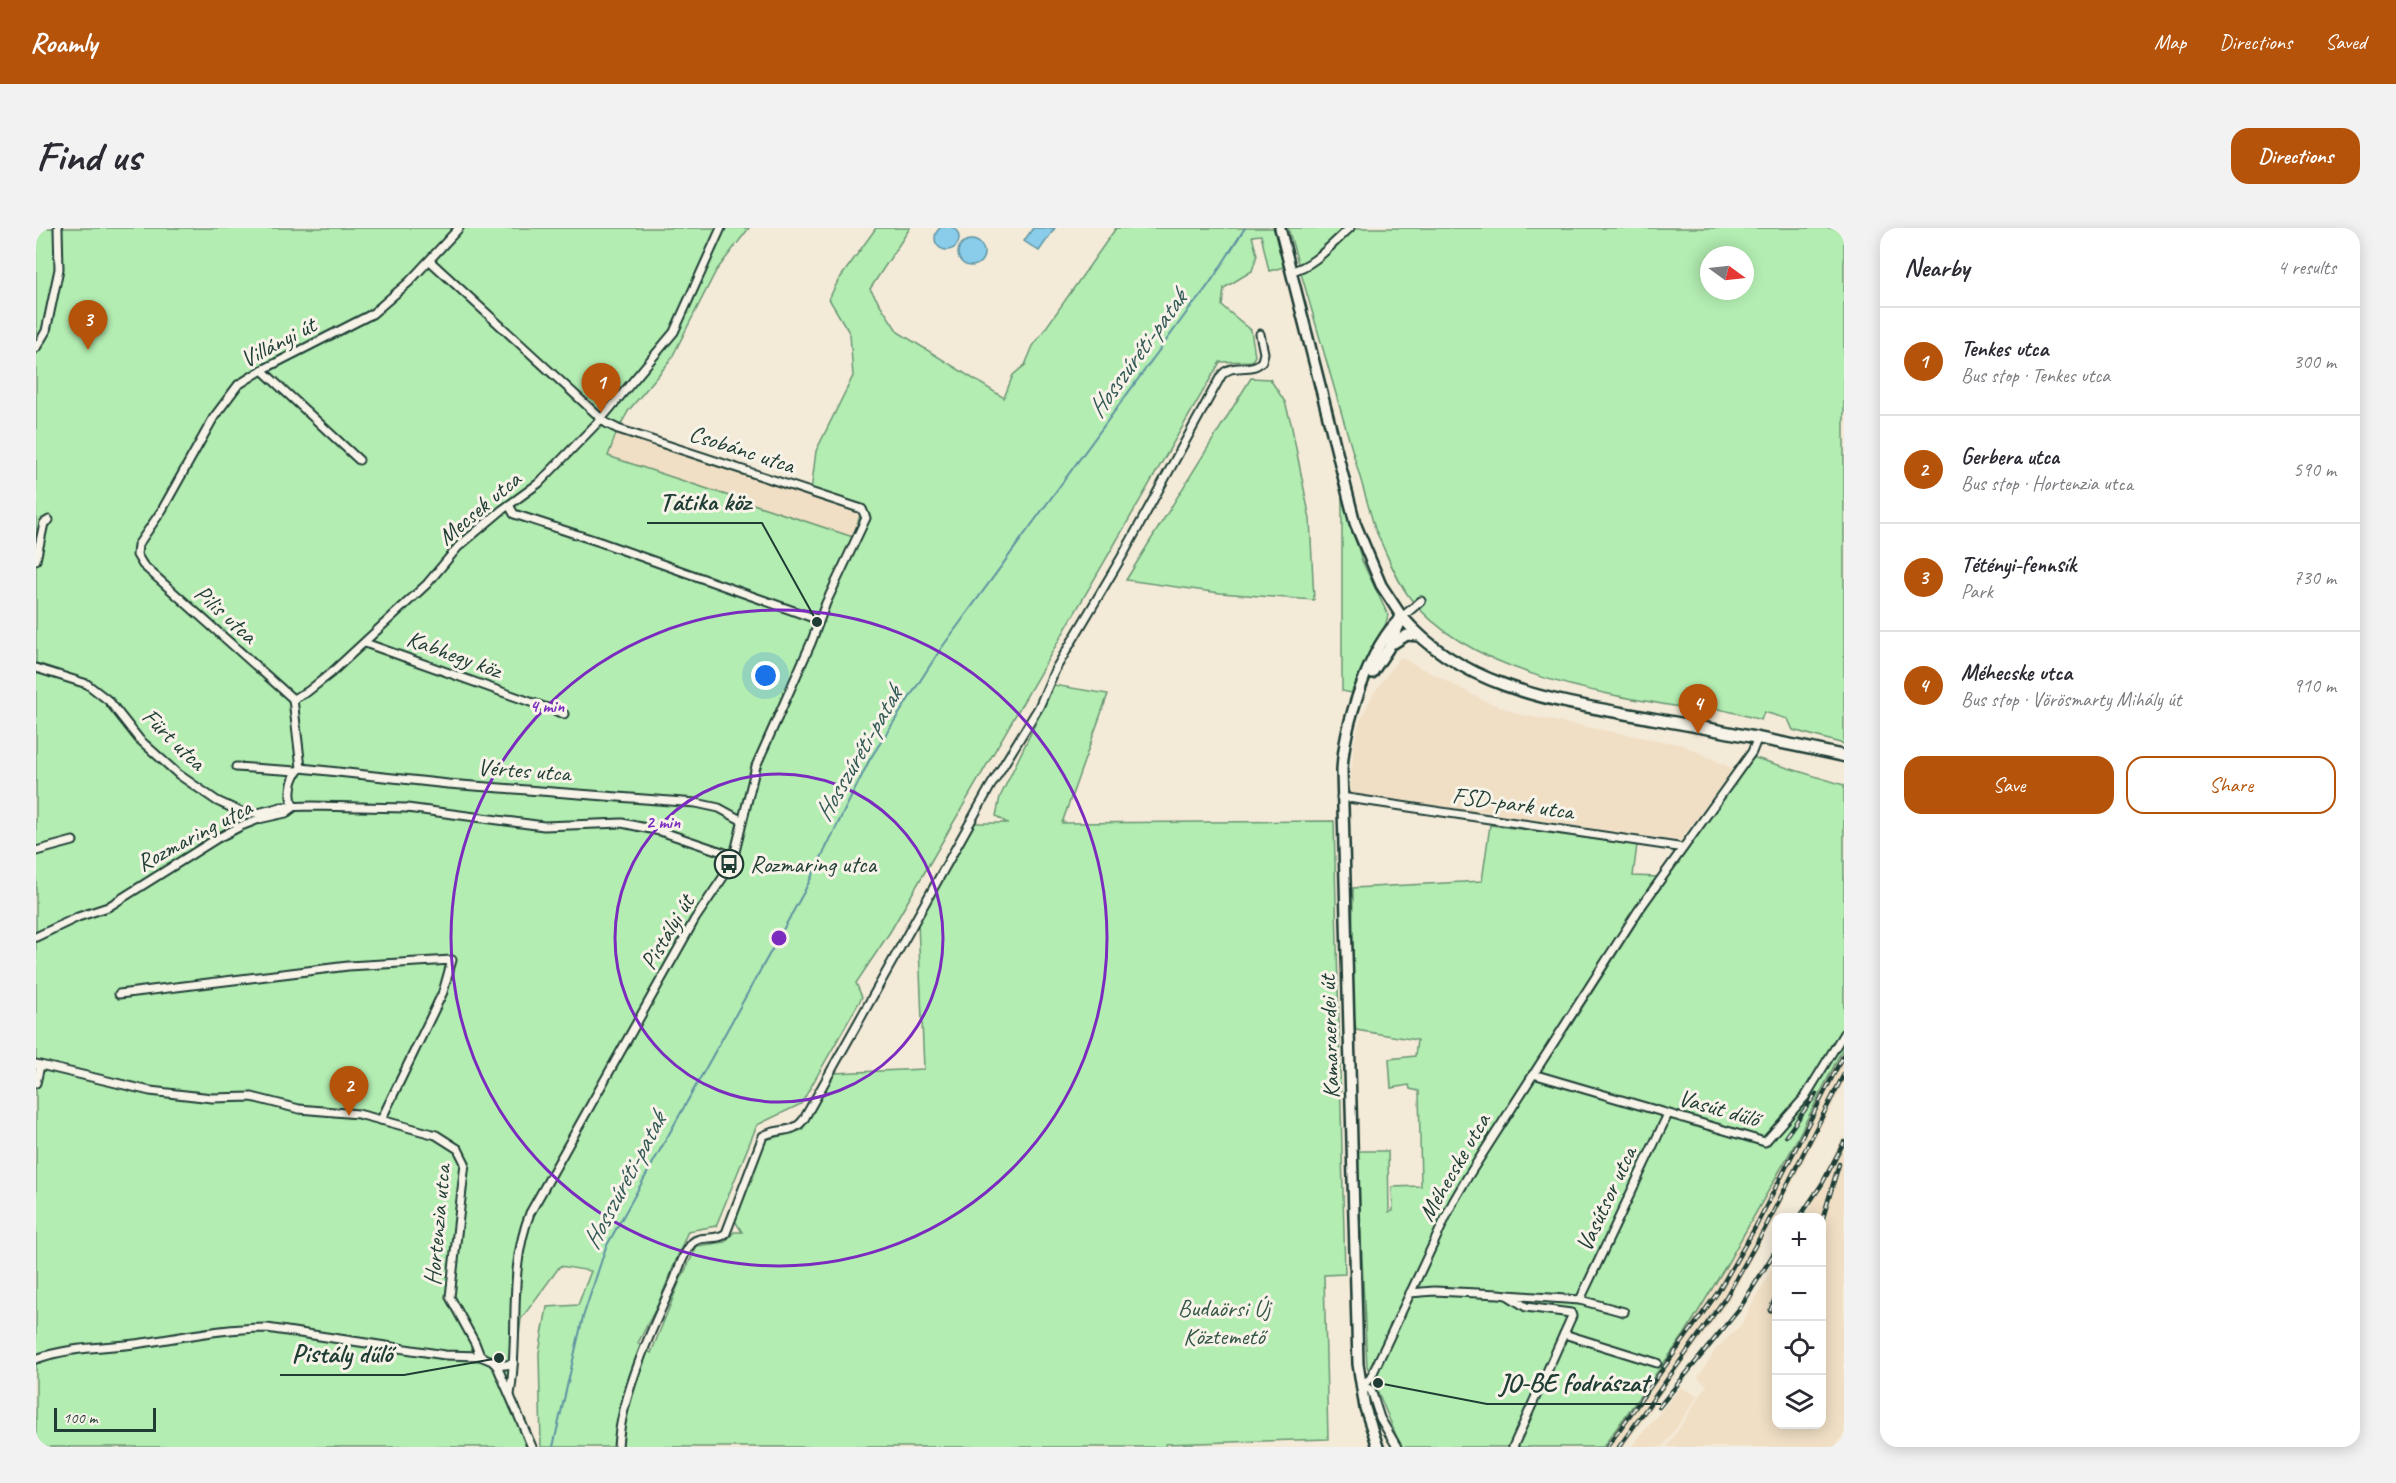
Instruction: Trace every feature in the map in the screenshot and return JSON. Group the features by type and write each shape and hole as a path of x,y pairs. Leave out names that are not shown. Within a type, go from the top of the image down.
{"main road":[{"path":"1402,617 1419,636 1460,665 1493,682 1518,691 1570,703 1758,737 1844,756"}],"street":[{"path":"36,348 46,331 59,269 58,228"},
{"name":"Villányi út","path":"136,555 138,545 162,510 178,478 222,405 238,386 262,370 372,314 430,261 459,228"},
{"name":"Mecsek utca","path":"293,699 319,684 365,643 427,584 458,547 538,483 602,418 674,332 721,228"},
{"path":"1280,228 1355,523 1381,585 1402,617 1421,601"},
{"path":"1291,271 1301,269 1350,228"},
{"name":"Csobánc utca","path":"430,261 602,418 618,429 862,509 866,518"},
{"path":"618,1447 620,1422 625,1406 660,1311 689,1247 699,1239 721,1237 728,1230 763,1136 771,1132 795,1128 804,1119 995,777 1042,702 1055,670 1124,553 1221,376 1232,367 1255,367 1262,361 1264,353 1260,334"},
{"path":"262,370 359,460"},
{"path":"509,505 514,514 530,520 600,542 819,620"},
{"name":"Pistályi út","path":"510,1395 513,1364 514,1279 520,1243 530,1213 695,919 728,870 734,856 756,766 866,518"},
{"path":"36,560 44,523 49,520"},
{"name":"Pilis utca","path":"136,555 143,565 293,699"},
{"name":"Kamaraerdei út","path":"1361,691 1388,649 1402,617"},
{"name":"Kamaraerdei út","path":"1378,1447 1369,1424 1361,1385 1357,1320 1341,797 1345,738 1351,714 1373,660 1391,627 1402,617"},
{"name":"Kamaraerdei út","path":"1388,649 1401,636 1411,634 1419,636"},
{"name":"Kabhegy köz","path":"365,643 564,714"},
{"name":"Fürt utca","path":"36,668 87,684 109,701 139,739 178,774 227,807 248,813 294,807"},
{"path":"293,699 299,770 291,792 294,807"},
{"name":"Méhecske utca","path":"1361,1385 1370,1379 1453,1202 1638,911 1752,752 1758,737"},
{"name":"Vértes utca","path":"236,767 299,770 696,803 719,808 741,820"},
{"name":"FSD-park utca","path":"1341,797 1678,847"},
{"name":"Rozmaring utca","path":"36,938 78,917 108,907 207,844 241,826 286,813 294,807 425,809 544,826 622,823 660,831 734,856"},
{"path":"36,851 73,841"},
{"path":"119,994 348,966 452,960 443,992 381,1120"},
{"name":"Vasút dűlő","path":"1533,1074 1765,1142 1805,1097 1844,1033"},
{"path":"36,1083 38,1065"},
{"name":"Hortenzia utca","path":"38,1065 150,1091 212,1098 252,1097 300,1109 358,1114 436,1135 458,1149 466,1168 456,1233 450,1297 480,1356"},
{"name":"Vasútsor utca","path":"1580,1300 1668,1114"},
{"path":"1410,1293 1434,1291 1580,1300 1624,1312"},
{"path":"1507,1295 1526,1308 1567,1312 1572,1316 1512,1447"},
{"path":"36,1359 70,1350 136,1344 227,1329 258,1328 446,1355 480,1356 492,1360 497,1366 532,1447"},
{"path":"1564,1334 1657,1363"},
{"path":"497,1366 513,1364"},
{"path":"1361,1385 1371,1390 1380,1418 1397,1447"}],"shaded area":[{"path":"617,431 862,509 853,537 608,456"},
{"path":"1400,657 1485,701 1522,715 1683,745 1733,769 1680,841 1352,793 1350,791 1354,743 1360,721 1373,694"},
{"path":"1844,1046 1844,1083 1777,1213 1772,1213 1772,1222 1730,1298 1624,1447 1603,1447 1684,1335 1793,1147"},
{"path":"1844,1135 1844,1433 1835,1447 1667,1447 1707,1385 1698,1378 1716,1349 1741,1325 1772,1268 1772,1429 1826,1429 1826,1213 1807,1213 1812,1205 1807,1201 1821,1180"},
{"path":"1681,1387 1698,1396 1663,1447 1631,1447"}],"green space":[{"name":"Budaörsi Új Köztemető","path":"36,228 749,228 716,271 670,361 629,410 617,431 608,456 853,537 862,509 811,492 816,451 853,376 850,334 829,299 838,281 876,228 910,228 870,289 898,332 1004,398 1013,375 1025,365 1033,346 1116,228 1274,228 1284,267 1269,271 1261,235 1252,236 1257,255 1252,271 1224,288 1222,306 1251,330 1255,356 1252,361 1220,362 890,932 856,983 862,997 801,1104 757,1125 716,1226 688,1231 658,1304 638,1343 651,1353 679,1283 697,1246 725,1242 734,1232 742,1232 735,1221 765,1140 802,1130 834,1073 924,1069 918,922 975,823 1007,823 996,816 1000,797 1054,685 1108,694 1062,823 1334,821 1345,1274 1324,1275 1328,1439 1166,1444 1166,1447 541,1447 539,1353 547,1307 578,1305 591,1271 560,1266 521,1319 511,1406 526,1447 36,1447"},
{"path":"1288,228 1844,228 1844,744 1793,730 1788,719 1764,712 1761,720 1718,709 1684,708 1572,686 1534,675 1464,644 1434,623 1410,598 1395,573 1375,529"},
{"path":"1251,378 1270,379 1285,402 1291,423 1310,519 1314,600 1220,593 1126,580"},
{"path":"1342,494 1362,561 1388,615 1351,693 1342,691"},
{"path":"1752,757 1844,785 1844,1046 1793,1147 1684,1335 1603,1447 1401,1447 1367,1366 1357,1151 1388,1151 1389,1212 1393,1211 1392,1187 1421,1186 1419,1091 1410,1089 1409,1085 1391,1088 1389,1059 1415,1056 1417,1040 1356,1030 1352,997 1353,888 1482,881 1490,825 1637,845 1633,876 1658,877 1558,1030 1568,1030 1651,900"}],"water":[{"path":"947,226 956,229 959,238 956,247 947,250 938,247 935,238 938,229"},
{"path":"1033,228 1055,228 1039,251 1024,241"},
{"path":"971,240 980,244 984,253 980,262 971,266 962,262 958,253 962,244"}],"waterway":[{"name":"Hosszúréti-patak","path":"553,1447 583,1317 606,1247 804,892 870,759 940,650 1205,289 1245,228"}],"railway":[{"path":"1607,1447 1718,1292 1756,1226 1844,1054"},
{"path":"1619,1447 1726,1297 1764,1230 1844,1074"},
{"path":"1786,1136 1816,1094"},
{"path":"1802,1213 1822,1184 1844,1142"},
{"path":"1824,1213 1839,1164"},
{"path":"1659,1407 1740,1308 1772,1256"},
{"path":"1770,1311 1772,1306"}],"place":[{"name":"Tétényi-fennsík","path":"88,350"},
{"name":"Tenkes utca","path":"601,413"},
{"name":"Tátika köz","path":"817,622"},
{"name":"Méhecske utca","path":"1698,734"},
{"name":"Rozmaring utca","path":"729,864"},
{"name":"Gerbera utca","path":"349,1116"},
{"name":"Pistály dűlő","path":"499,1358"},
{"name":"JO-BE fodrászat","path":"1378,1383"}]}
